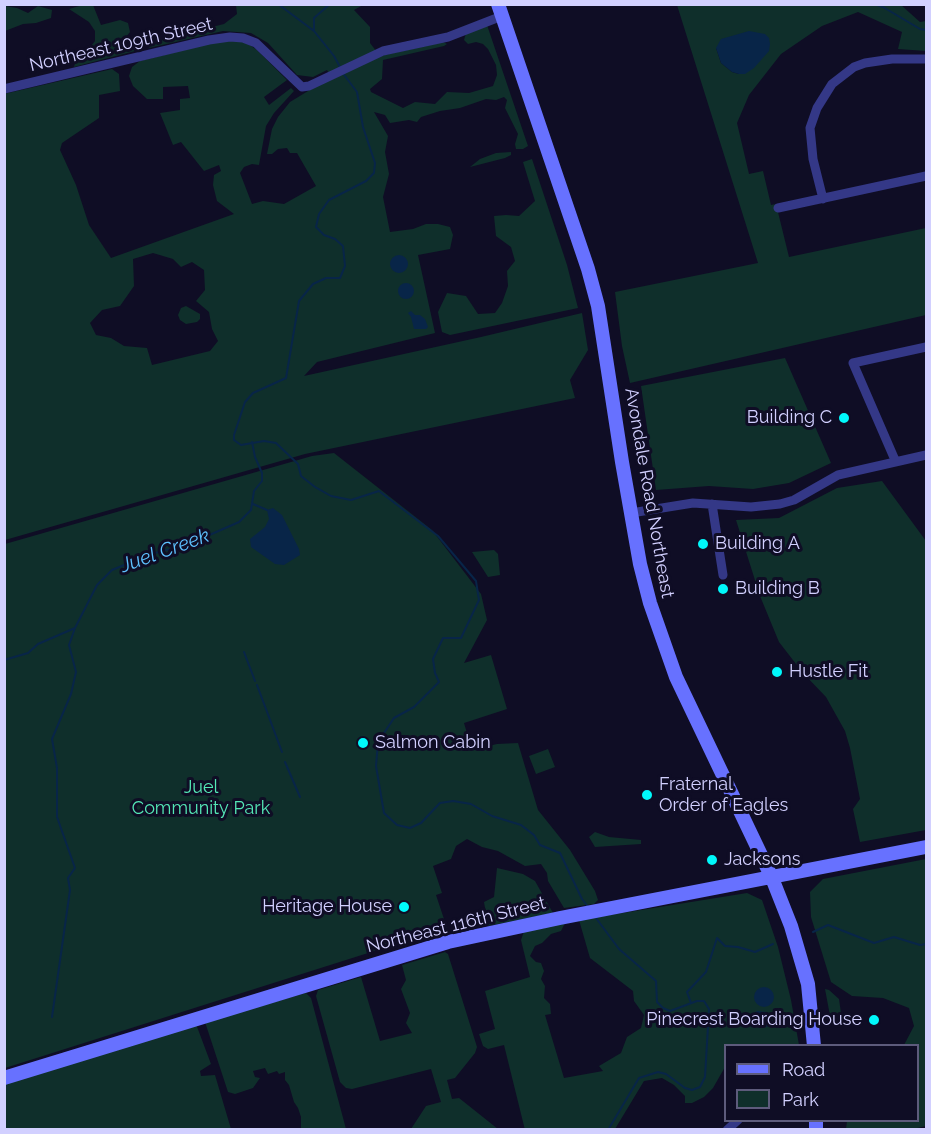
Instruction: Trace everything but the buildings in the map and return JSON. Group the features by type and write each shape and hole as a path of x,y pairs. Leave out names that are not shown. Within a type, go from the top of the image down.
{"main road":[{"name":"Avondale Road Northeast","path":"500,10 598,306 631,513 650,603 676,677 772,878 791,926 808,984 814,1044"},
{"name":"Northeast 116th Street","path":"4,1078 448,942 927,847"}],"street":[{"name":"Northeast 109th Street","path":"4,89 208,40 230,38 243,38 256,43 302,87 309,86 347,66 383,51 448,37 500,10"},
{"path":"823,199 811,144 810,128 817,108 832,84 854,67 882,60 927,59"},
{"path":"778,208 927,176"},
{"path":"895,460 853,363 927,347"},
{"path":"631,513 680,505 712,504 752,507 780,504 794,500 838,475 895,460 927,455"},
{"path":"712,504 723,575"}],"green space":[{"path":"86,4 93,5 101,25 120,20 128,23 130,32 126,37 113,43 119,49 134,46 135,51 74,67 76,59 84,55 95,41 95,31 89,22 69,9"},
{"path":"236,5 363,5 354,10 370,27 370,43 380,56 443,42 447,44 383,60 382,79 370,89 371,92 403,108 415,102 435,104 447,92 469,93 493,86 497,75 496,65 488,49 483,44 476,42 468,44 464,40 466,33 487,25 528,146 516,149 518,134 505,108 507,100 504,97 496,100 486,99 460,108 440,111 421,117 417,122 409,120 390,123 385,115 374,112 388,136 385,152 389,174 383,197 390,232 413,229 426,224 438,224 450,227 453,235 450,249 418,255 435,333 317,362 304,376 582,313 588,350 570,380 575,398 305,454 5,540 4,94 112,69 119,74 120,91 99,95 99,118 62,143 60,150 76,185 89,225 111,258 234,214 217,201 213,185 214,175 221,171 219,165 204,171 181,142 173,145 160,113 180,110 180,99 190,98 188,86 163,87 163,99 147,99 133,86 129,76 132,67 140,61 212,43 234,40 247,43 287,80 264,97 269,105 291,88 294,91 274,113 266,126 259,165 252,164 244,167 240,173 252,204 263,201 284,204 316,186 297,153 290,153 287,148 267,154 272,129 290,102 331,77 327,70 313,77 297,75 268,43 251,33 223,31 149,48 147,43 224,24 237,14","holes":["153,253 173,259 181,267 192,262 204,270 205,290 196,301 209,312 212,329 218,341 210,351 152,365 147,348 124,346 111,338 96,335 90,323 102,310 120,306 134,286 133,259"]},
{"path":"677,5 901,5 920,22 926,21 926,51 898,49 902,32 858,12 822,26 781,54 749,95 737,123 749,174 763,171 771,205 776,204 789,257 926,228 926,315 630,383 622,346 615,292 758,263","holes":["716,48 739,74 732,72 721,63"]},
{"path":"5,6 28,13 38,6 52,10 51,18 23,24 5,31"},
{"path":"511,152 511,155 505,158 470,167 480,159 496,153"},
{"path":"532,159 567,265 578,308 450,335 442,332 438,312 447,293 466,296 478,314 495,313 502,303 508,286 507,271 515,261 511,247 496,236 494,216 519,216 535,201 523,162"},
{"path":"186,306 200,314 197,322 186,324 180,320 178,315 181,308"},
{"path":"785,358 831,463 789,483 753,489 709,486 656,490 641,386"},
{"name":"Juel Community Park","path":"334,453 432,530 481,594 487,620 464,663 491,655 507,709 464,723 472,750 497,744 518,743 538,810 570,850 598,900 594,904 564,908 541,864 525,866 498,851 482,847 467,839 456,846 451,859 433,866 442,893 436,895 447,928 5,1068 5,544 312,456"},
{"path":"882,481 926,541 926,830 860,842 853,809 860,799 845,731 826,697 803,673 779,642 760,596 736,520 779,518 837,488"},
{"path":"494,550 498,554 500,575 488,577 472,552"},
{"path":"548,749 555,767 536,774 529,756"},
{"path":"595,832 609,837 641,840 641,844 595,847 589,837"},
{"path":"926,859 926,1126 909,1130 846,1129 847,1122 919,1122 919,1044 905,1044 914,1026 909,1008 883,998 852,996 831,982 811,917 810,892 823,879"},
{"path":"497,868 523,874 535,881 553,913 488,926 484,902 494,897"},
{"path":"747,893 762,900 778,947 799,1044 724,1044 724,1069 713,1088 704,1097 692,1103 685,1103 685,1096 674,1085 662,1078 644,1081 615,1129 525,1130 504,1045 488,1049 483,1046 479,1034 495,1029 485,991 530,977 521,940 524,931 565,923 561,931 551,934 535,946 530,956 536,962 541,963 544,971 541,979 545,986 544,998 550,1004 551,1014 545,1015 564,1078 603,1071 599,1066 621,1053 627,1037 641,1028 644,1015 634,1001 633,991 590,958 579,920"},
{"path":"445,952 448,954 477,1047 475,1053 455,1078 447,1080 452,1099 459,1098 498,1129 411,1129 426,1106 441,1102 431,1069 352,1089 346,1088 340,1082 316,996 318,990 361,977 380,1041 412,1033 406,1023 410,1013 401,989 406,980 402,965"},
{"path":"825,989 839,999 842,1020 831,1021"},
{"path":"306,993 311,998 346,1129 301,1129 301,1117 285,1080 285,1072 279,1074 277,1071 268,1074 265,1068 253,1071 255,1077 260,1078 253,1088 235,1094 228,1092 205,1022"},
{"path":"196,1024 211,1064 200,1071 201,1076 215,1075 231,1129 5,1129 4,1084"}],"water":[{"path":"749,31 765,34 769,38 769,51 754,68 745,74 732,72 721,63 716,48 721,39"},
{"path":"399,255 405,258 408,264 405,270 399,273 393,270 390,264 393,258"},
{"path":"406,283 414,291 406,299 398,291"},
{"path":"411,311 425,319 428,327 426,329 414,329 408,313"},
{"path":"273,508 282,515 299,549 300,555 284,565 275,564 251,547 250,539 265,527 269,519 267,510"},
{"path":"764,987 771,990 774,997 771,1004 764,1007 757,1004 754,997 757,990"},
{"path":"757,1011 766,1012 771,1018 771,1025 755,1027 751,1017"}],"waterway":[{"path":"278,4 314,31 340,67"},
{"path":"314,30 314,18 330,4"},
{"path":"874,4 926,30"},
{"path":"342,72 357,92 363,127 375,163 374,173 366,181 329,200 319,214 316,227 324,235 335,239 343,246 345,266 340,278 326,278 313,284 299,301 286,378 253,393 245,402 234,440 241,445 264,441 276,443 298,464 301,476 331,496 351,500 379,491 438,536 476,581 479,600 461,638 443,638 433,659 439,682 414,707 394,718 378,742 376,766 384,813 397,825 410,828 421,823 440,803 453,801 471,804 492,816 521,825 534,835 540,845 560,853 582,899 589,908"},
{"name":"Juel Creek","path":"52,1017 70,890 68,878 75,868 57,817 57,768 52,739 71,694 76,672 69,645 97,585 112,570 151,554 189,544 239,522 251,510 254,491 262,481 262,473 252,442"},
{"path":"253,504 267,510"},
{"path":"4,660 28,653 38,644 75,628"},
{"path":"244,652 255,681"},
{"path":"257,685 282,752"},
{"path":"285,762 300,797"},
{"path":"596,918 619,949 656,981 657,1002 663,1008 670,1011 697,1001 704,1001 709,1009 705,1077 700,1087 692,1090 685,1088 666,1074 658,1072 639,1078 608,1130"},
{"path":"813,932 828,925 874,943 894,937 920,945 926,944"},
{"path":"691,1003 687,992 706,972 717,938 725,946 755,952 773,944"}],"place":[{"name":"Building C","path":"844,418"},
{"name":"Building A","path":"703,544"},
{"name":"Building B","path":"723,589"},
{"name":"Hustle Fit","path":"777,672"},
{"name":"Salmon Cabin","path":"363,743"},
{"name":"Fraternal Order of Eagles","path":"647,795"},
{"name":"Jacksons","path":"712,860"},
{"name":"Heritage House","path":"404,907"},
{"name":"Pinecrest Boarding House","path":"874,1020"}]}
